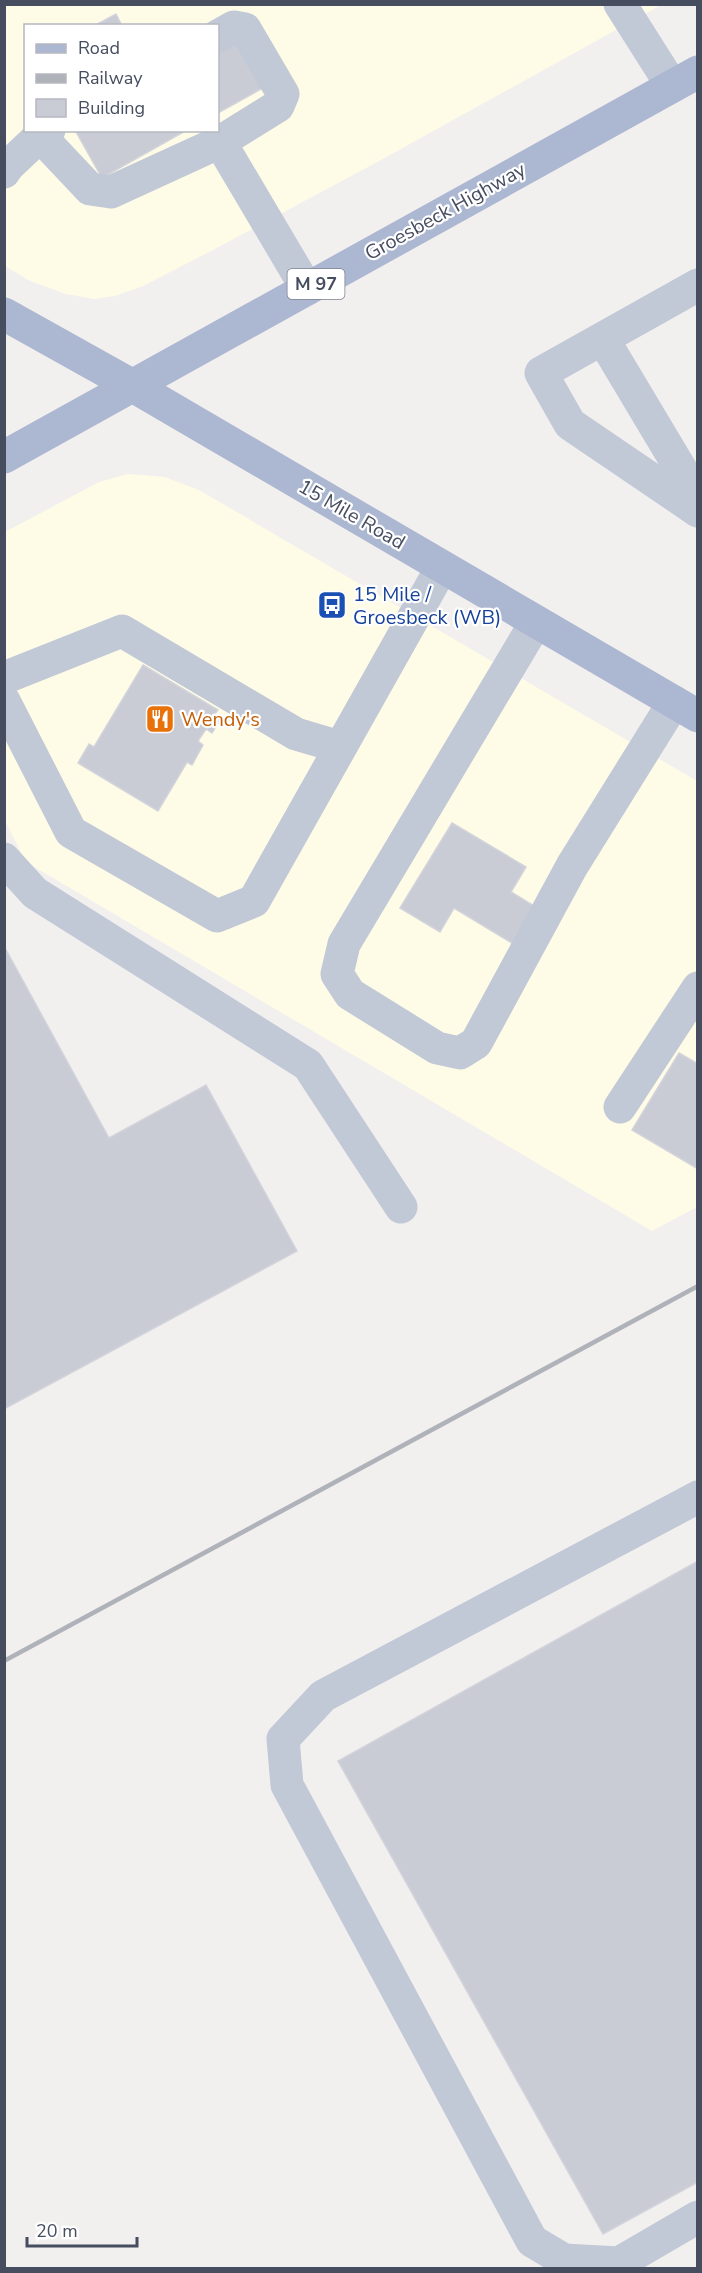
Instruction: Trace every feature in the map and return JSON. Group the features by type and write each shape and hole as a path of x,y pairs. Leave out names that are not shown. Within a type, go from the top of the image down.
{"main road":[{"name":"Groesbeck Highway","path":"4,457 685,79"},
{"name":"15 Mile Road","path":"4,314 133,386 686,709"}],"lane":[{"path":"620,4 685,79"},
{"path":"4,172 44,133 90,189 111,192 220,142 278,106 283,94 245,29 234,27 219,35"},
{"path":"220,142 307,289"},
{"path":"698,285 541,373 570,424 698,511"},
{"path":"603,339 698,498"},
{"path":"4,701 71,832 217,916 254,901 442,567"},
{"path":"536,622 344,944 337,975 350,994 436,1048 460,1053 476,1043 572,866 686,709"},
{"path":"4,678 122,631 296,734 340,747"},
{"path":"4,859 35,893 308,1065 401,1207"},
{"path":"620,1107 698,987"},
{"path":"698,1497 323,1696 283,1739 287,1785 532,2241 564,2260 619,2263 698,2217"}],"shaded area":[{"path":"5,5 661,5 381,160 143,286 115,296 94,299 66,294 30,281 5,266"},
{"path":"128,474 165,477 199,490 697,781 697,1207 652,1231 26,862 5,821 5,532 99,482"}],"building":[{"path":"116,14 121,24 98,24"},
{"path":"243,37 270,84 219,112 219,50"},
{"path":"76,132 183,132 102,178"},
{"path":"143,665 218,710 213,716 220,720 212,733 206,729 198,741 203,745 192,765 187,762 158,811 78,763 89,744 94,747"},
{"path":"452,823 526,867 511,892 539,909 517,946 454,908 440,932 400,908"},
{"path":"4,946 109,1138 206,1085 297,1251 4,1409"},
{"path":"679,1053 698,1064 698,1169 632,1130"},
{"path":"698,1561 698,2182 603,2234 338,1761"}],"railway":[{"path":"4,1661 698,1286"}],"place":[{"name":"15 Mile / Groesbeck (WB)","path":"332,605"},
{"name":"Wendy's","path":"160,719"}]}
